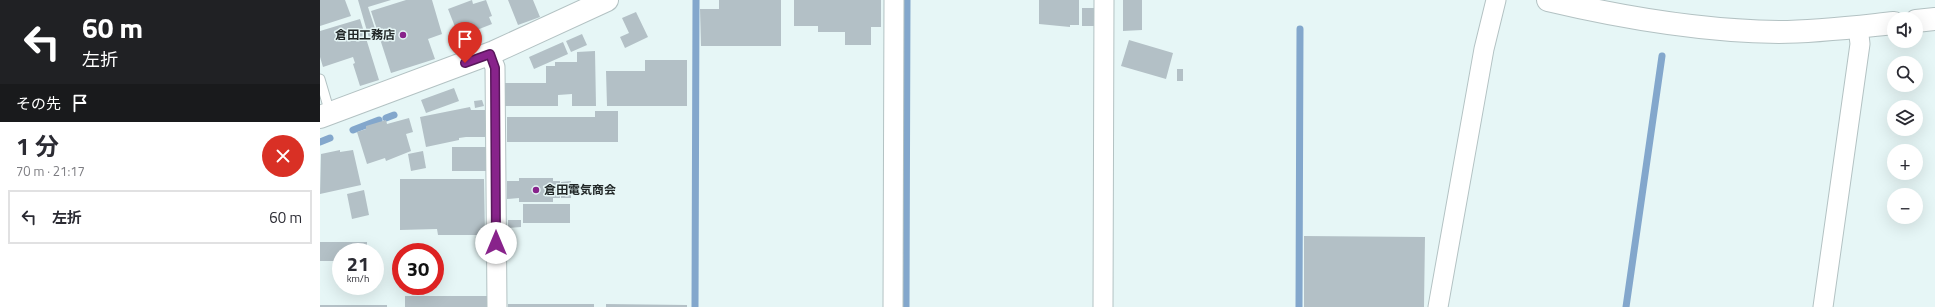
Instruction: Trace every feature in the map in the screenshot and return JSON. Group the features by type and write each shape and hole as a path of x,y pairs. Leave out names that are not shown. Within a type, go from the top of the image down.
{"street":[{"path":"325,115 490,54 607,0"},
{"path":"893,307 894,0"},
{"path":"1103,307 1104,0"},
{"path":"1438,307 1484,49 1496,0"},
{"path":"1548,0 1646,20 1713,28 1780,32 1887,24"},
{"path":"1923,20 1935,19"},
{"path":"1823,307 1860,44 1858,26"},
{"path":"490,54 495,68 496,307"}],"lane":[{"path":"320,79 325,115"}],"building":[{"path":"320,0 345,0 351,16 320,26"},
{"path":"358,0 391,0 368,7 377,35 369,38"},
{"path":"406,0 432,0 442,34 428,39 435,59 391,73 371,11"},
{"path":"472,0 473,4 486,0 492,16 489,17 492,24 459,37 448,9"},
{"path":"508,0 533,0 540,17 518,25"},
{"path":"719,0 781,0 781,46 701,46 700,9 719,9"},
{"path":"794,0 881,0 881,27 871,27 871,45 845,45 845,32 818,32 818,26 794,26"},
{"path":"1039,0 1079,0 1079,25 1070,25 1070,27 1039,24"},
{"path":"1123,0 1142,0 1142,30 1123,31"},
{"path":"1082,8 1095,8 1095,26 1082,26"},
{"path":"636,12 648,37 625,48 620,37 629,33 622,18"},
{"path":"360,19 379,80 360,86 353,64 355,63 353,57 323,67 320,57 320,31"},
{"path":"582,34 587,45 571,52 566,41"},
{"path":"1129,40 1173,53 1166,79 1121,66"},
{"path":"563,42 568,54 534,69 529,57"},
{"path":"595,51 596,106 572,106 572,94 558,95 558,106 505,106 505,83 546,83 546,66 555,66 555,62 577,62 577,52"},
{"path":"645,60 687,60 687,106 607,106 606,71 645,71"},
{"path":"1177,69 1183,69 1183,81 1177,81"},
{"path":"454,88 459,101 426,113 421,100"},
{"path":"482,100 484,106 475,108 474,101"},
{"path":"470,107 471,110 485,110 485,137 459,138 459,140 426,147 420,117"},
{"path":"595,111 618,111 618,142 507,142 507,117 595,117"},
{"path":"409,118 413,132 406,134 411,151 386,161 385,158 367,164 357,132 366,129 366,126 386,120 387,124"},
{"path":"452,147 487,147 487,171 452,171"},
{"path":"340,150 340,152 353,150 361,185 320,194 321,154"},
{"path":"423,151 426,168 411,171 408,154"},
{"path":"519,178 553,178 553,181 560,181 560,198 553,198 553,202 519,202 519,198 507,199 507,181 519,181"},
{"path":"400,179 484,179 485,235 438,235 437,229 400,230"},
{"path":"571,181 571,198 561,198 561,182"},
{"path":"364,190 369,215 352,219 347,194"},
{"path":"523,204 570,204 570,223 523,223"},
{"path":"508,220 521,220 521,227 508,228"},
{"path":"1304,236 1425,237 1424,307 1304,307"},
{"path":"320,242 367,242 332,243 332,261 320,261"},
{"path":"405,296 487,296 487,307 405,307"},
{"path":"508,304 594,304 594,307 508,307"},
{"path":"606,304 687,305 687,307 606,307"},
{"path":"320,305 387,305 387,307 320,307"}],"waterway":[{"path":"695,307 696,0"},
{"path":"906,307 907,0"},
{"path":"1299,307 1300,29"},
{"path":"1626,307 1662,56"},
{"path":"386,118 394,115"},
{"path":"353,130 379,120"},
{"path":"320,142 330,138"}],"place":[{"name":"倉田工務店","path":"403,35"},
{"name":"倉田電気商会","path":"536,190"}],"route":[{"path":"465,63 490,54 495,68 496,243"}]}
